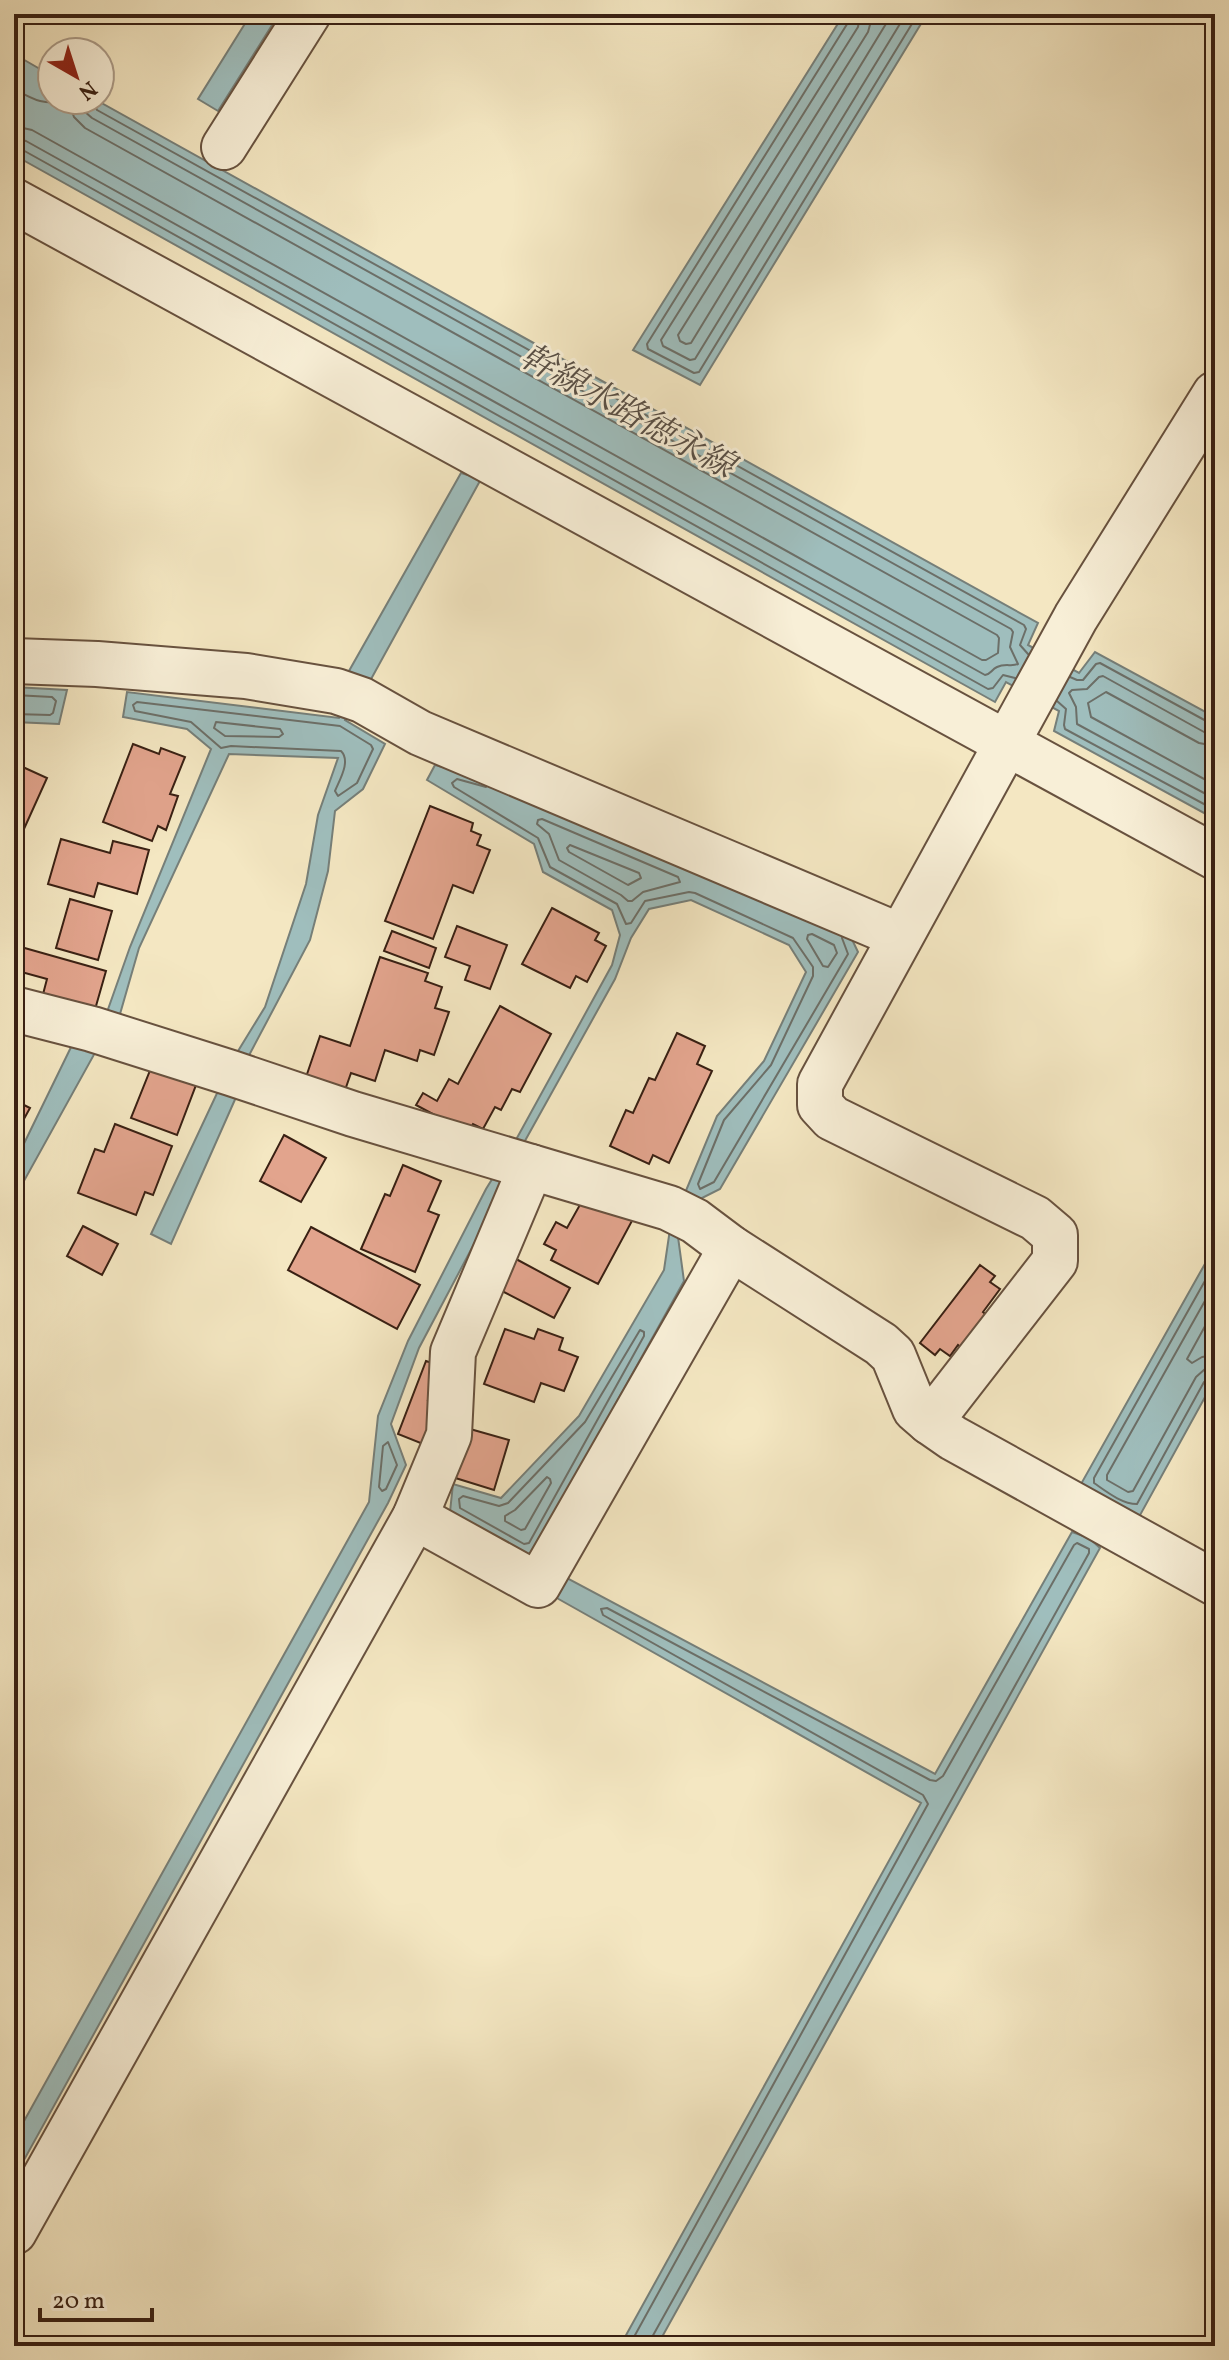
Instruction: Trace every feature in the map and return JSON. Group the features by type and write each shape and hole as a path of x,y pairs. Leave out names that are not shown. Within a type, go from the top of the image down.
{"street":[{"path":"224,147 308,14"},
{"path":"14,201 1215,857"},
{"path":"930,1422 1055,1261 1055,1235 1035,1218 832,1118 820,1105 820,1084 1058,648 1215,394"},
{"path":"14,661 246,676 349,696 420,733 900,936"},
{"path":"14,1009 106,1033 353,1114 682,1214 881,1344 893,1355 915,1409 930,1422 966,1446 1215,1583"},
{"path":"14,2232 415,1517 449,1435 453,1352 510,1161"},
{"path":"415,1517 538,1585 731,1248"}],"water":[{"path":"251,14 279,14 218,111 198,99"},
{"path":"844,14 927,14 700,385 633,350"},
{"name":"幹線水路徳永線","path":"14,54 36,67 36,116 116,116 116,111 1038,623 1028,645 1079,673 1095,652 1215,717 1215,819 1054,731 1059,711 1006,682 995,702 14,155"},
{"path":"461,473 481,479 370,681 362,678 345,720 385,744 363,789 335,811 328,871 310,940 245,1063 235,1056 265,1007 306,884 318,815 338,758 229,754 139,948 118,1021 106,1015 130,947 211,749 187,729 123,717 127,692 339,718 356,675 349,671"},
{"path":"14,687 67,690 59,724 14,722"},
{"path":"435,765 507,784 847,929 858,952 720,1189 694,1202 678,1237 684,1281 531,1556 450,1512 453,1484 501,1498 579,1416 664,1270 670,1229 717,1116 764,1061 806,972 789,945 691,900 649,909 631,938 615,979 521,1148 501,1193 419,1348 391,1424 406,1465 388,1503 14,2178 14,2139 369,1502 378,1416 408,1341 486,1189 612,965 620,935 612,910 543,872 534,844 427,780"},
{"path":"75,1039 96,1051 14,1199 14,1164"},
{"path":"219,1089 237,1095 171,1244 151,1234"},
{"path":"1215,1246 1215,1379 1139,1517 1081,1484"},
{"path":"1072,1532 1089,1538 1100,1548 657,2346 620,2346 921,1803 555,1597 567,1578 935,1774"}],"building":[{"path":"133,744 159,754 161,748 185,757 170,794 178,796 166,830 158,826 152,841 103,822"},
{"path":"14,763 47,778 14,851"},
{"path":"430,806 473,823 471,831 481,835 477,845 490,850 473,893 453,885 433,939 385,921"},
{"path":"61,839 110,853 113,841 149,850 137,894 98,883 94,897 48,884"},
{"path":"70,899 112,911 98,960 56,948"},
{"path":"552,908 599,933 595,940 606,946 587,982 576,976 570,988 522,964"},
{"path":"457,926 507,945 490,989 465,980 470,966 445,957"},
{"path":"392,931 436,948 429,968 384,951"},
{"path":"14,945 106,971 94,1013 42,998 47,979 14,970"},
{"path":"380,957 428,973 425,981 442,987 435,1008 449,1012 434,1055 420,1050 417,1061 385,1050 375,1081 351,1073 344,1093 305,1080 320,1036 350,1046"},
{"path":"500,1006 551,1034 520,1092 512,1089 501,1110 495,1107 483,1129 473,1124 468,1133 416,1105 423,1093 437,1101 449,1079 458,1084"},
{"path":"677,1033 705,1046 697,1064 712,1071 669,1163 653,1155 649,1164 610,1146 626,1110 633,1113 649,1078 655,1080"},
{"path":"151,1068 196,1085 177,1135 131,1118"},
{"path":"14,1100 30,1108 14,1137"},
{"path":"115,1124 172,1146 153,1195 145,1192 136,1215 78,1193 95,1149 104,1152"},
{"path":"284,1135 326,1158 301,1202 260,1181"},
{"path":"403,1165 441,1181 428,1211 439,1215 415,1272 361,1249 385,1194 390,1196"},
{"path":"586,1194 633,1219 598,1284 551,1260 556,1250 544,1244 556,1222 567,1228"},
{"path":"83,1226 118,1244 102,1275 67,1256"},
{"path":"311,1227 420,1285 397,1329 288,1270"},
{"path":"516,1259 570,1288 554,1318 500,1290"},
{"path":"980,1265 995,1276 990,1282 1000,1289 983,1312 989,1317 964,1350 958,1345 950,1356 940,1349 935,1355 920,1343"},
{"path":"505,1329 534,1339 538,1329 563,1338 559,1350 578,1357 564,1391 541,1383 534,1402 484,1384"},
{"path":"426,1361 441,1366 428,1400 439,1403 423,1444 398,1434"},
{"path":"463,1427 509,1440 494,1490 449,1476"}]}
